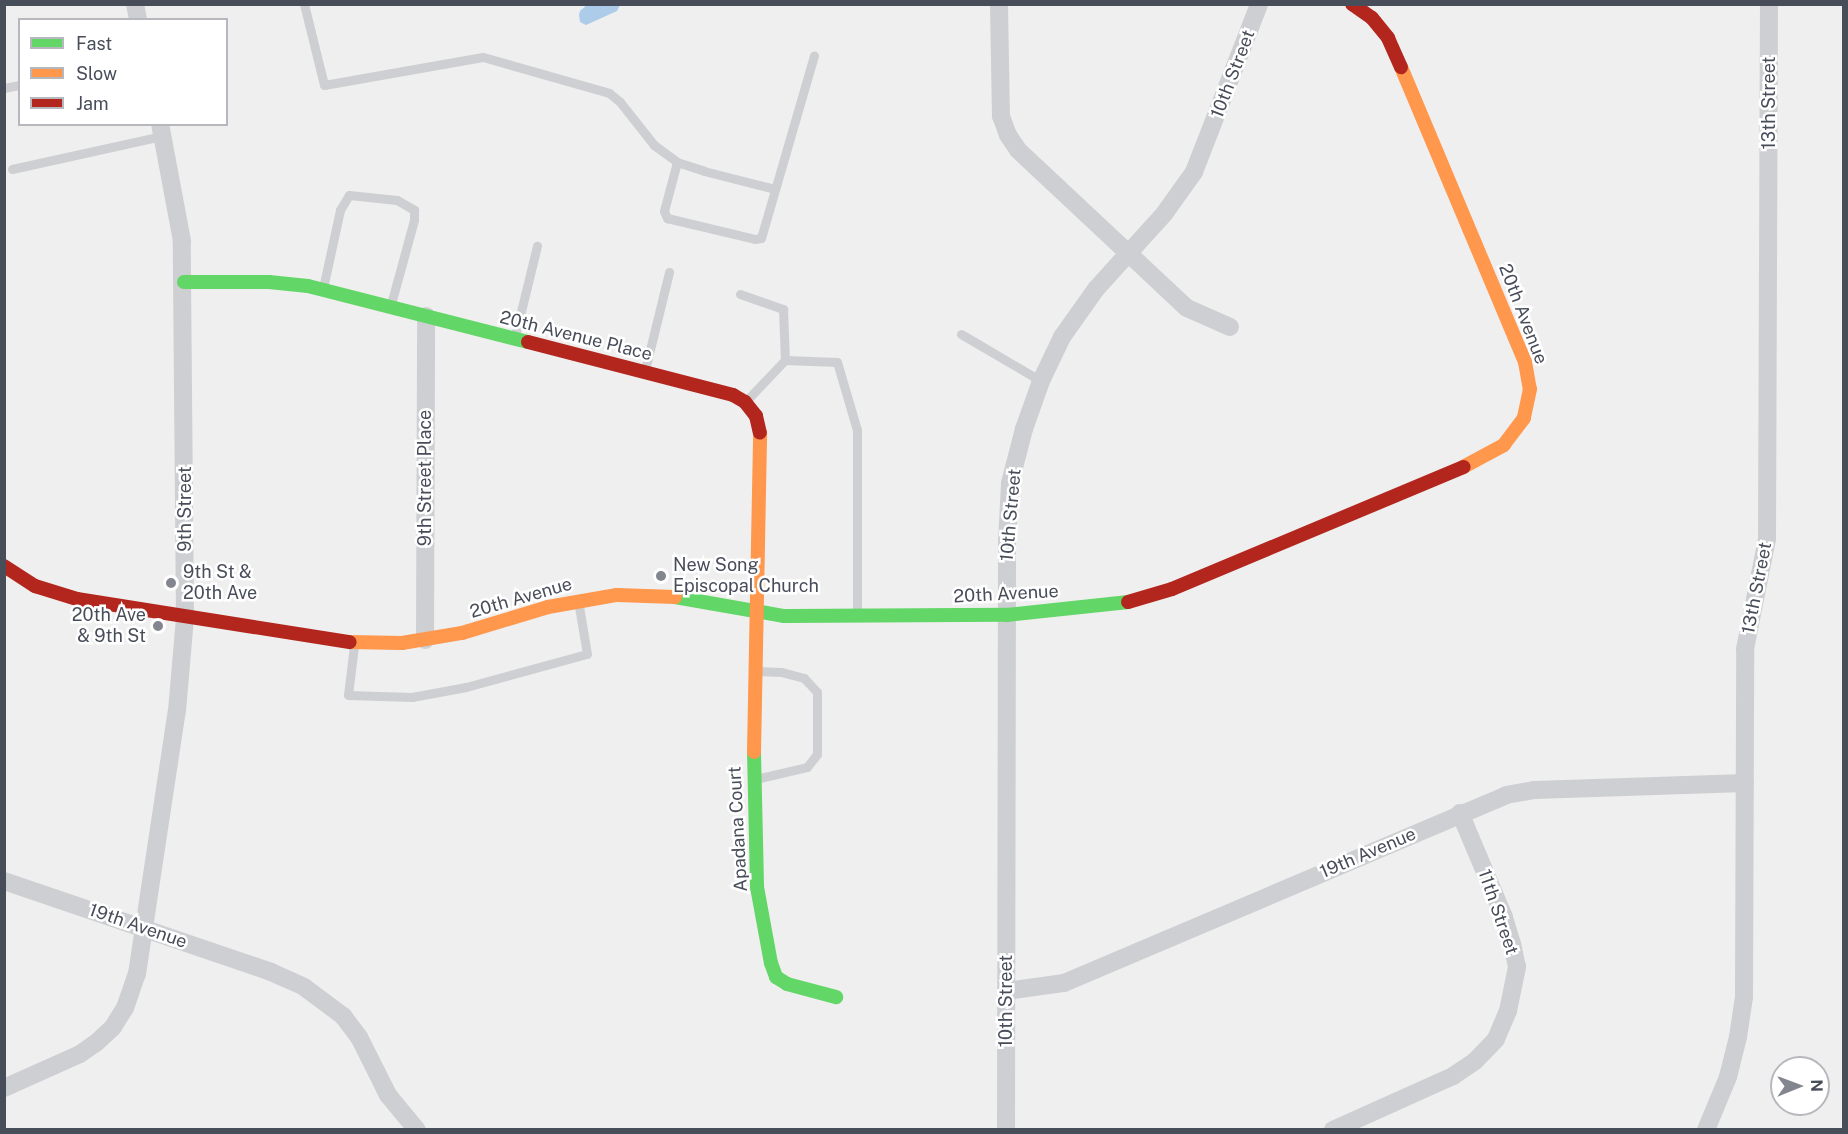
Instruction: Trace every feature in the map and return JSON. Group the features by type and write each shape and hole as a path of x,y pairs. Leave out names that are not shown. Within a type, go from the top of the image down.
{"street":[{"path":"999,4 999,100 1008,135 1018,150 1187,308 1230,327"},
{"name":"10th Street","path":"1006,1130 1007,615 1010,483 1024,429 1041,381 1062,337 1096,289 1130,254 1182,192 1194,172 1259,4"},
{"name":"20th Avenue","path":"4,566 35,586 53,594 185,618 355,642 402,643 462,633 578,600 617,595 687,598 758,613 857,617 1007,615 1127,602 1172,589 1484,458 1504,445 1524,418 1530,389 1525,362 1444,167 1388,38 1372,18 1352,4"},
{"name":"13th Street","path":"1706,1130 1728,1077 1738,1037 1744,997 1745,648 1767,539 1769,4"},
{"name":"9th Street","path":"4,1088 80,1054 113,1027 133,990 144,928 177,711 185,618 184,282 176,201 161,130"},
{"name":"20th Avenue Place","path":"184,282 269,282 322,290 733,395 745,402"},
{"name":"9th Street Place","path":"425,640 426,316"},
{"path":"745,402 756,416 760,429 758,613"},
{"name":"Apadana Court","path":"758,613 754,671 753,780 757,887 771,963 776,977 787,984 836,997"},
{"name":"19th Avenue","path":"1006,991 1064,983 1506,795 1535,790 1745,783"},
{"name":"11th Street","path":"1333,1130 1453,1076 1475,1061 1496,1039 1508,1011 1517,967 1512,944 1504,917 1460,813"},
{"name":"19th Avenue","path":"4,881 271,972 304,987 343,1016 359,1037 388,1095 417,1130"}],"lane":[{"path":"304,4 324,85 474,57 493,59 609,93 620,102 654,145 677,162 775,189"},
{"path":"677,162 664,212 667,218 759,239 814,56"},
{"path":"12,169 161,130"},
{"path":"322,290 340,210 349,195 397,200 414,210 414,220 390,307"},
{"path":"514,339 537,246"},
{"path":"644,372 669,272"},
{"path":"740,294 783,309 785,360 745,402"},
{"path":"961,334 1041,381"},
{"path":"785,360 837,362 857,430 857,617"},
{"path":"355,642 348,695 412,697 466,687 586,654 578,600"},
{"path":"753,780 807,767 817,754 817,693 804,678 782,672 754,671"}],"water":[{"path":"588,4 620,5 617,11 586,25 580,22 579,15"}],"traffic: fast":[{"path":"184,282 269,282 308,286 528,342"},
{"path":"675,597 784,616 1007,615 1128,602"},
{"path":"754,752 757,887 771,963 776,977 787,984 836,997"}],"traffic: slow":[{"path":"1401,67 1525,362 1530,389 1524,418 1504,445 1463,467"},
{"path":"754,752 760,433"},
{"path":"350,642 402,643 462,633 548,607 617,595 675,597"}],"traffic: jam":[{"path":"1352,4 1372,18 1388,38 1401,67"},
{"path":"528,342 733,395 745,402 756,416 760,433"},
{"path":"1128,602 1172,589 1463,467"},
{"path":"4,566 35,586 77,599 350,642"}],"place":[{"name":"New Song Episcopal Church","path":"661,576"},
{"name":"9th St & 20th Ave","path":"171,583"},
{"name":"20th Ave & 9th St","path":"158,626"}]}
